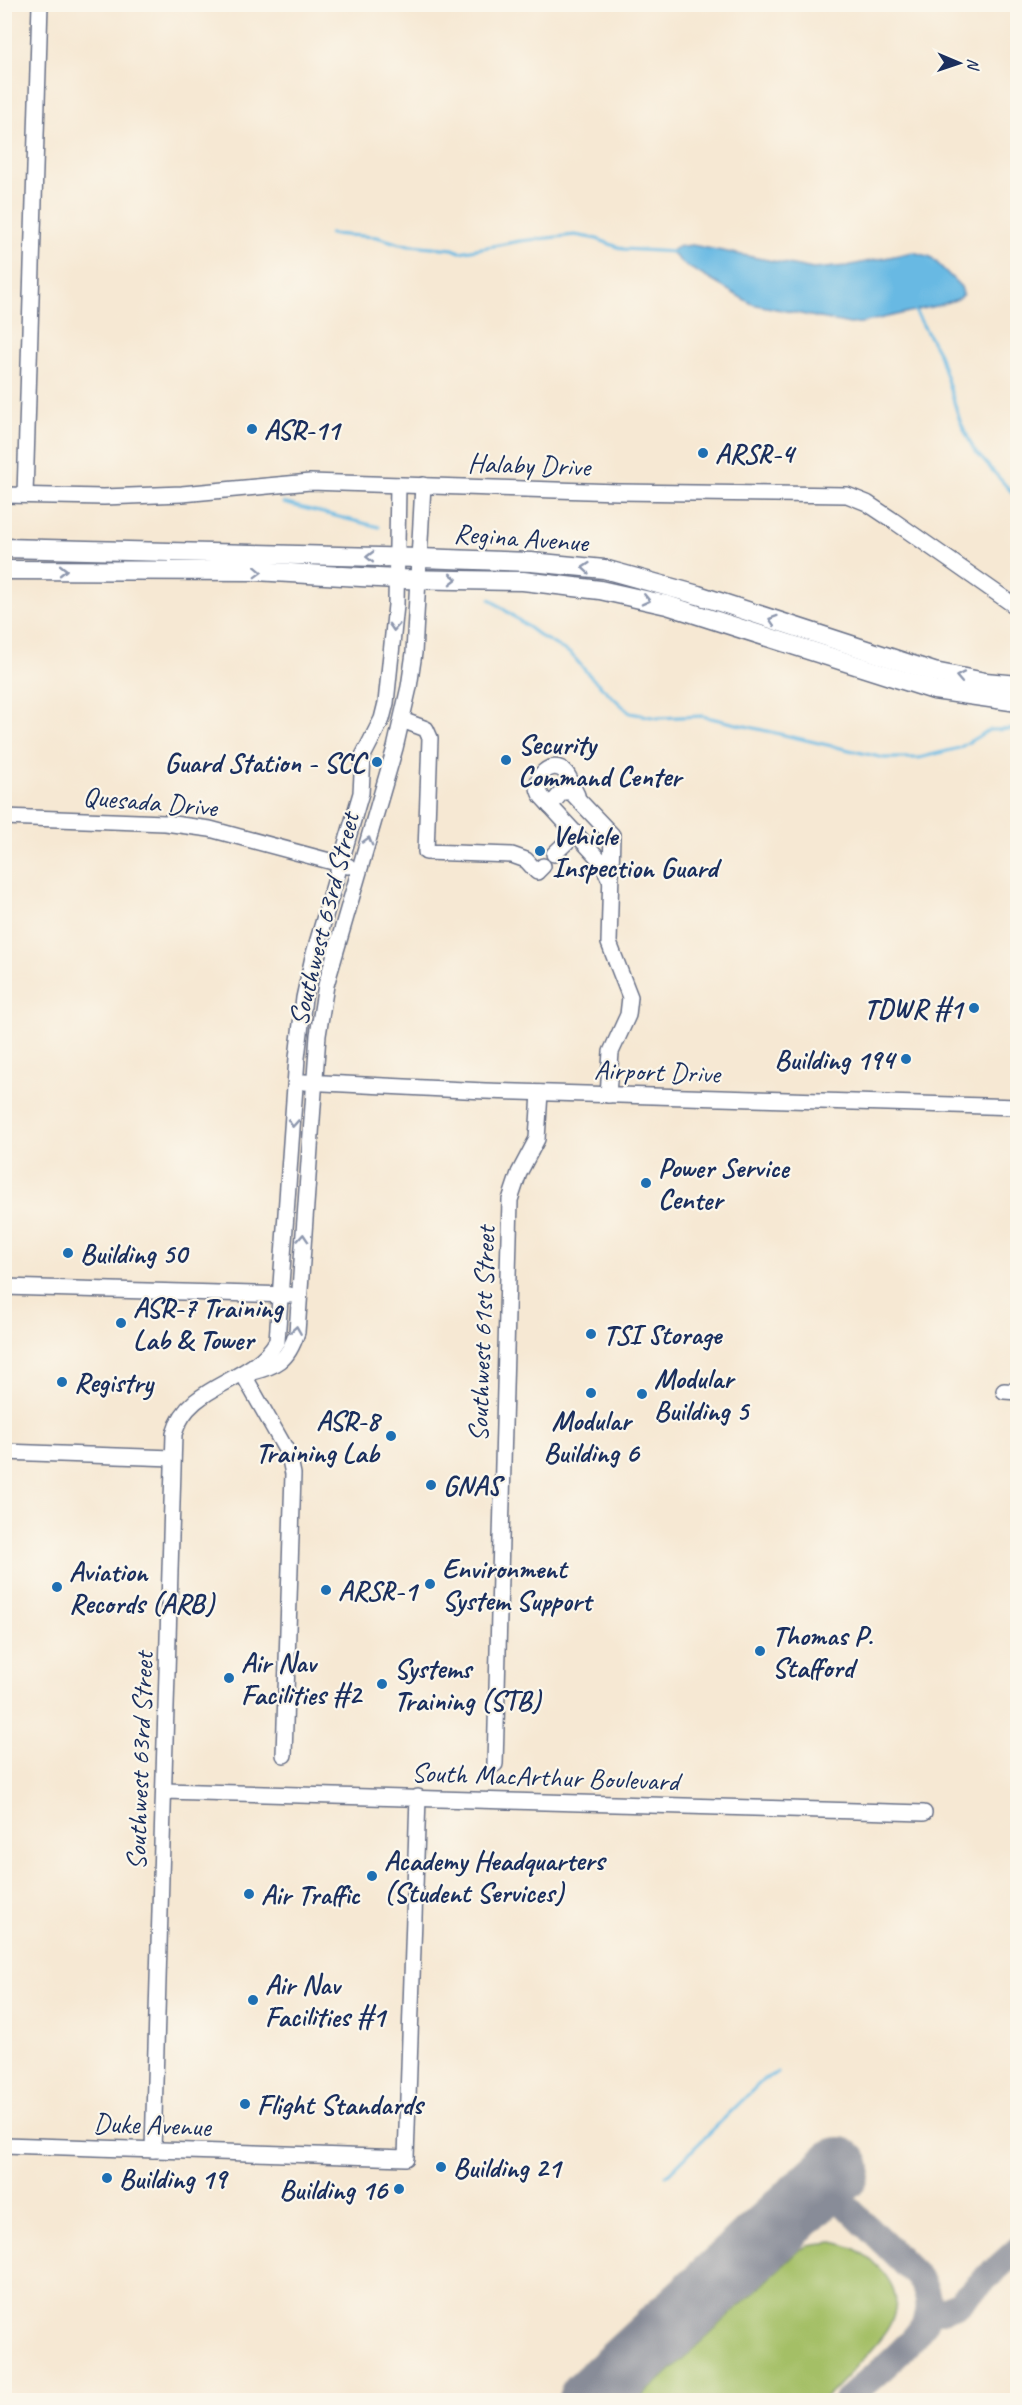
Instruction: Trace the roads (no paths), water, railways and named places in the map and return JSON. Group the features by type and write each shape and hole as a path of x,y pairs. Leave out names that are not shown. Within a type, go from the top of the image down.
{"main road":[{"name":"Regina Avenue","path":"4,548 395,557 531,562 604,569 698,595 934,672 985,682 1017,685"},
{"name":"Regina Avenue","path":"4,570 255,571 396,579 523,581 600,590 667,605 934,690 1017,702"}],"street":[{"path":"25,495 40,4"},
{"name":"Halaby Drive","path":"4,495 104,497 182,494 263,484 310,482 618,492 847,495 867,503 1017,608"},
{"name":"Southwest 63rd Street","path":"153,2150 174,1434 178,1420 186,1408 197,1399 243,1374 270,1354 277,1341 304,998 313,957 361,793 363,756 382,719 390,679 396,579 398,484"},
{"name":"Southwest 63rd Street","path":"243,1374 269,1368 281,1361 292,1348 297,1332 318,1035 326,985 402,720 414,653 423,485"},
{"path":"371,710 385,694 390,679"},
{"path":"402,720 426,729 430,738 426,852 520,856 540,869"},
{"path":"576,795 566,772 561,769 550,768 542,774 537,784 538,791 550,806 601,861 611,884"},
{"path":"550,806 562,792 571,792 612,835 609,943 630,997 627,1015 611,1052 608,1095"},
{"name":"Quesada Drive","path":"4,817 165,823 210,829 360,868"},
{"path":"554,854 576,833"},
{"name":"Airport Drive","path":"296,1081 540,1093 1017,1107"},
{"name":"Southwest 61st Street","path":"495,1764 510,1200 519,1173 537,1139 540,1093"},
{"path":"4,1287 299,1296"},
{"path":"243,1374 289,1455 293,1474 284,1755"},
{"path":"4,1452 173,1458"},
{"name":"South MacArthur Boulevard","path":"164,1791 924,1813"},
{"name":"Duke Avenue","path":"4,2145 406,2158 418,1797"}],"water":[{"path":"692,245 813,269 847,266 913,252 931,257 961,287 963,294 958,299 940,305 850,324 752,304 683,264 671,252 676,247"}],"waterway":[{"path":"330,234 377,237 400,244 453,249 460,252 520,241 575,235 597,239 623,249 674,252"},
{"path":"914,309 939,354 960,421 974,450 1018,499"},
{"path":"283,503 379,527"},
{"path":"490,599 540,636 571,654 591,677 630,713 658,718 702,716 884,758 919,758 959,748 989,730 1018,729"},
{"path":"666,2176 764,2079 778,2073"}],"place":[{"name":"ASR-11","path":"252,429"},
{"name":"ARSR-4","path":"703,453"},
{"name":"Security Command Center","path":"506,760"},
{"name":"Guard Station - SCC","path":"377,762"},
{"name":"Vehicle Inspection Guard","path":"540,851"},
{"name":"TDWR #1","path":"974,1008"},
{"name":"Building 194","path":"906,1059"},
{"name":"Power Service Center","path":"646,1183"},
{"name":"Building 50","path":"68,1253"},
{"name":"ASR-7 Training Lab & Tower","path":"121,1323"},
{"name":"TSI Storage","path":"591,1334"},
{"name":"Registry","path":"62,1382"},
{"name":"Modular Building 6","path":"591,1393"},
{"name":"Modular Building 5","path":"642,1394"},
{"name":"ASR-8 Training Lab","path":"391,1436"},
{"name":"GNAS","path":"431,1485"},
{"name":"Environment System Support","path":"430,1584"},
{"name":"Aviation Records (ARB)","path":"57,1587"},
{"name":"ARSR-1","path":"326,1590"},
{"name":"Thomas P. Stafford","path":"760,1651"},
{"name":"Air Nav Facilities #2","path":"229,1678"},
{"name":"Systems Training (STB)","path":"382,1684"},
{"name":"Academy Headquarters (Student Services)","path":"372,1876"},
{"name":"Air Traffic","path":"249,1894"},
{"name":"Air Nav Facilities #1","path":"253,2000"},
{"name":"Flight Standards","path":"245,2104"},
{"name":"Building 21","path":"441,2167"},
{"name":"Building 19","path":"107,2178"},
{"name":"Building 16","path":"399,2189"}]}
